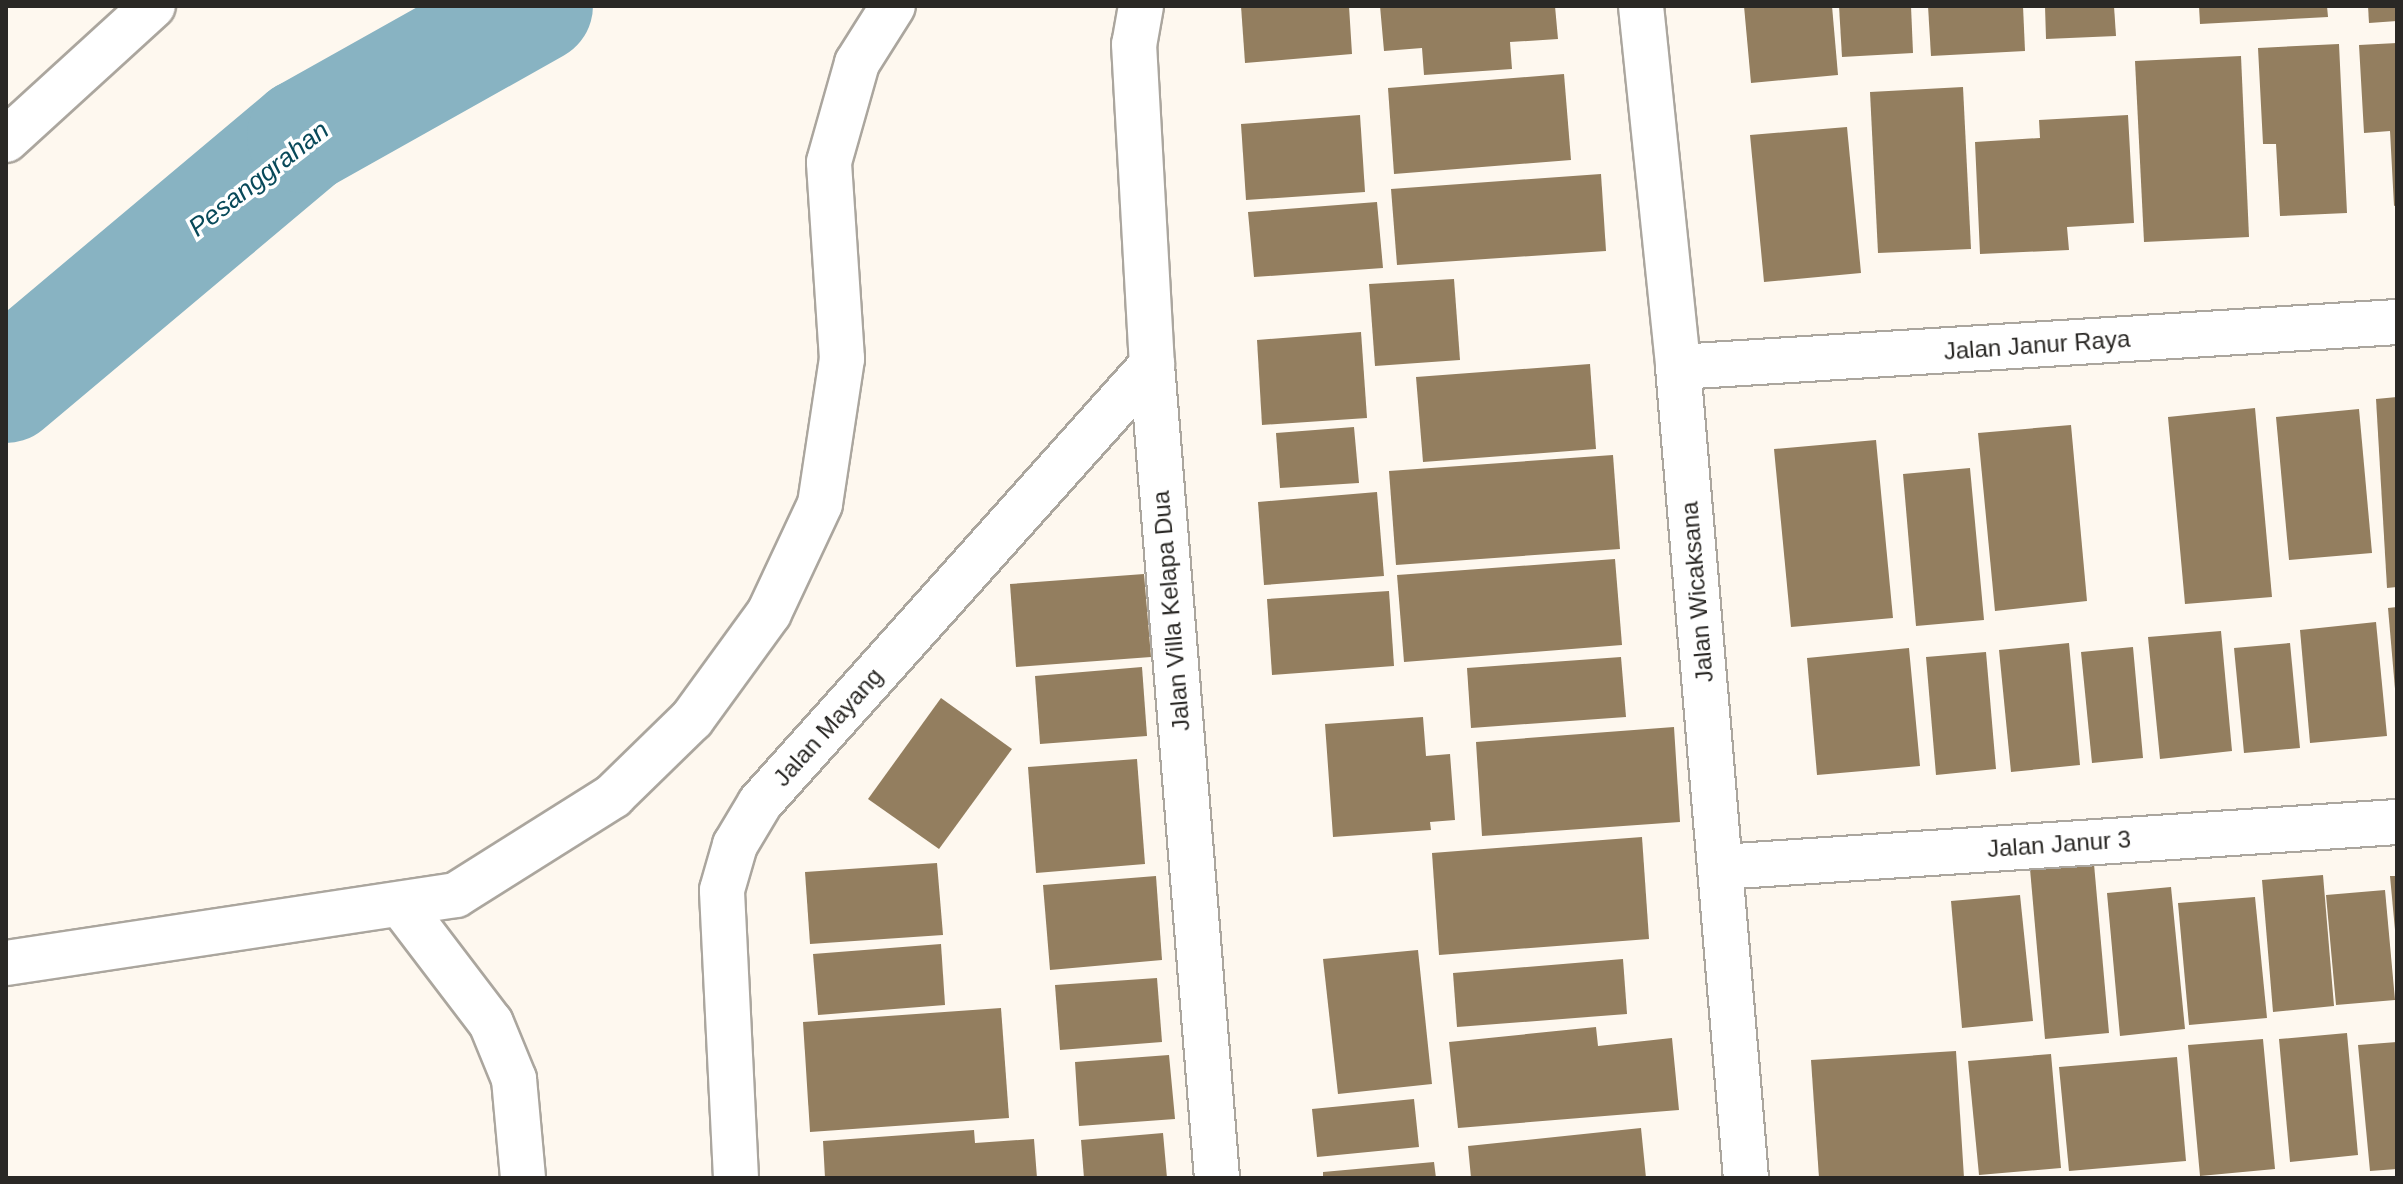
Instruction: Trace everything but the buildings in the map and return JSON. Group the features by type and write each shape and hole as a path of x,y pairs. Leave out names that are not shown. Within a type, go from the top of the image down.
{"street":[{"path":"6,140 153,6"},
{"path":"6,963 456,895 613,796 692,719 769,613 820,504 842,359 829,162 857,63 893,6"},
{"name":"Jalan Wicaksana","path":"1641,6 1678,367 1746,1178"},
{"name":"Jalan Villa Kelapa Dua","path":"1137,25 1152,365 1217,1178"},
{"name":"Jalan Janur Raya","path":"1678,367 2397,322"},
{"name":"Jalan Mayang","path":"736,1178 722,890 735,845 760,803 1152,365"},
{"name":"Jalan Janur 3","path":"1721,867 2397,822"},
{"path":"401,905 491,1023 514,1079 523,1178"}],"waterway":[{"name":"Pesanggrahan","path":"6,386 304,136 536,6"}]}
